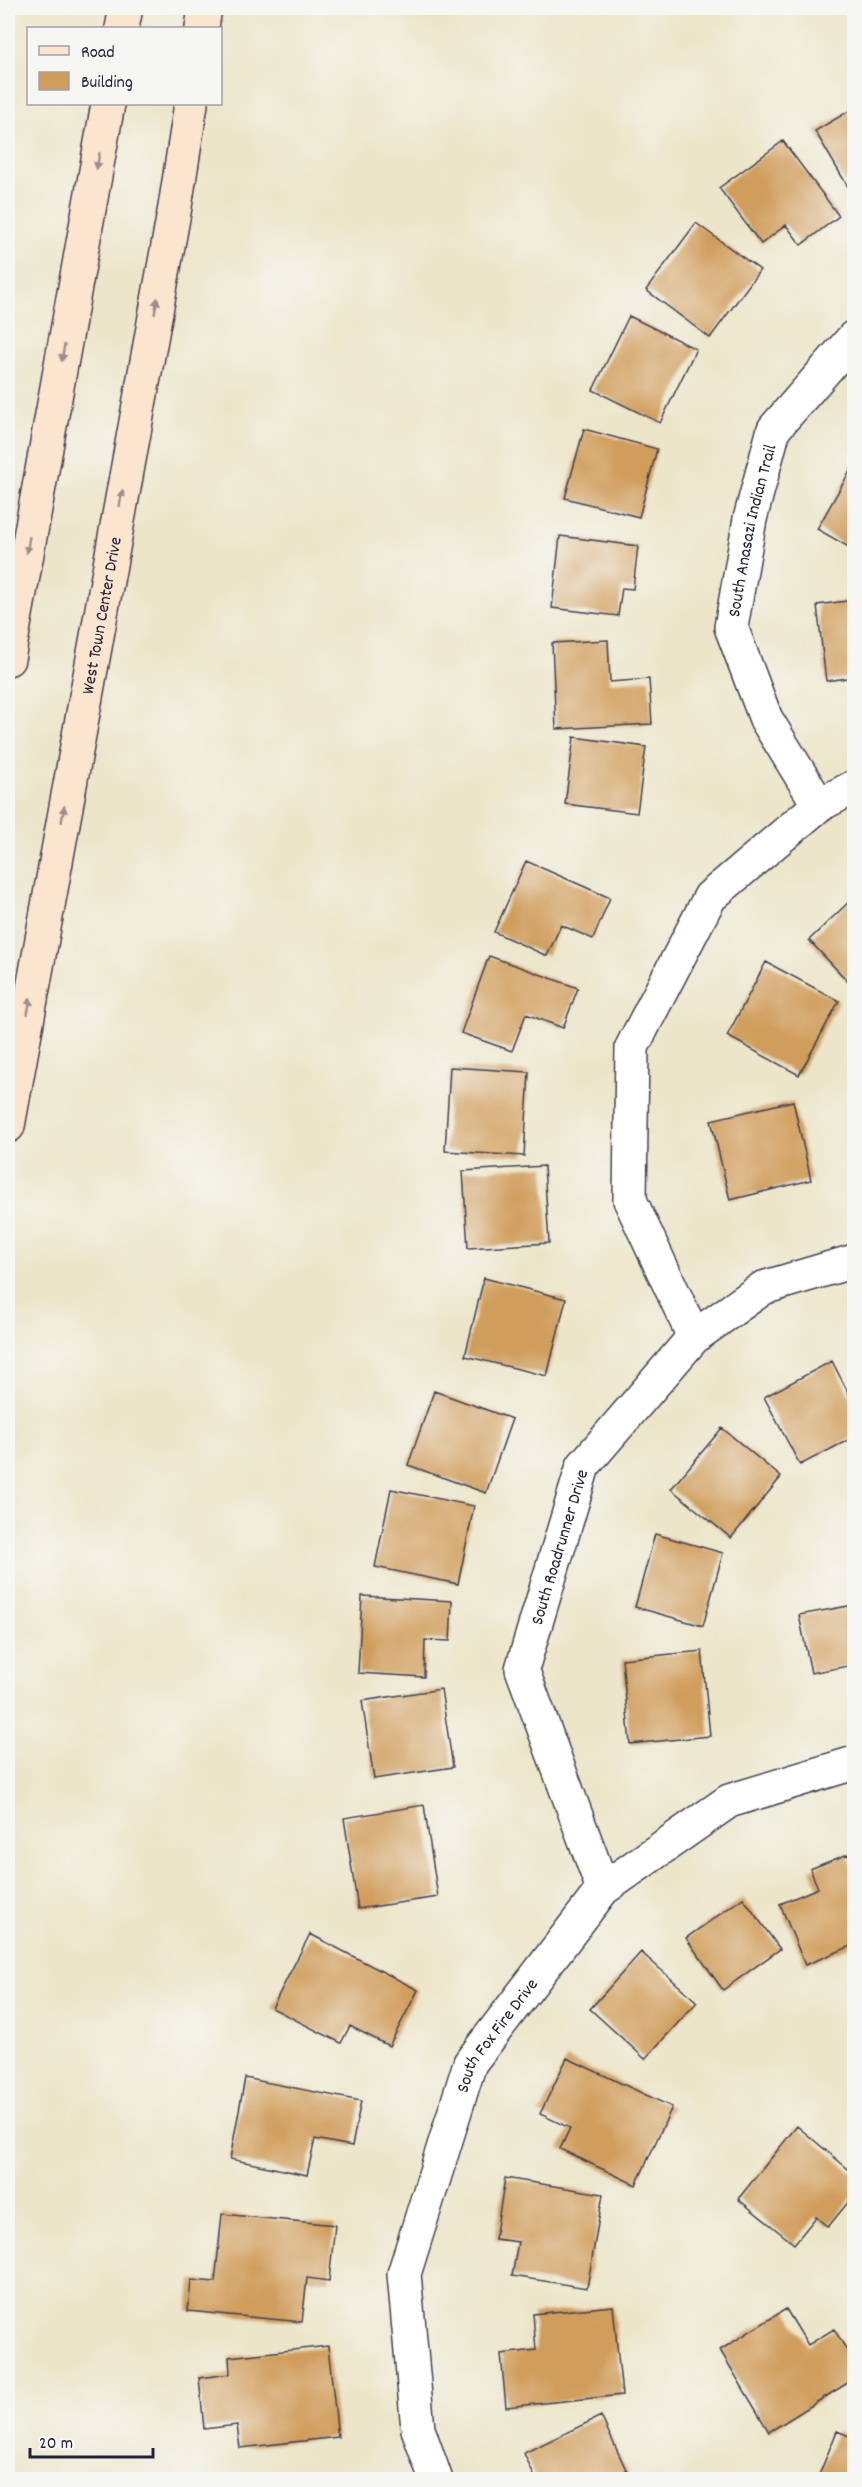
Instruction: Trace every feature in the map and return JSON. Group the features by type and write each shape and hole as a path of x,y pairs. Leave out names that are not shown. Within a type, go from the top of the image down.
{"street":[{"path":"122,27 126,8"},
{"path":"202,27 205,8"},
{"path":"8,659 108,105"},
{"name":"West Town Center Drive","path":"8,1125 175,207 191,105"},
{"name":"South Anasazi Indian Trail","path":"819,805 766,719 731,627 750,519 774,429 855,337"},
{"path":"694,1337 630,1200 632,1047 710,897 819,805 855,788"},
{"name":"South Roadrunner Drive","path":"603,1889 522,1669 583,1466 694,1337 763,1288 855,1261"},
{"name":"South Fox Fire Drive","path":"436,2480 418,2430 404,2274 470,2063 603,1889 729,1801 855,1763"}],"building":[{"path":"854,108 854,190 851,192 815,131"},
{"path":"783,141 839,216 801,245 786,225 761,244 719,188"},
{"path":"696,223 760,270 710,338 646,290"},
{"path":"629,316 696,349 660,423 593,390"},
{"path":"584,429 657,449 639,517 565,498"},
{"path":"854,464 854,550 817,529"},
{"path":"560,536 638,546 633,589 622,588 618,616 552,608"},
{"path":"854,600 854,677 826,681 817,605"},
{"path":"608,640 610,682 649,679 652,724 556,729 552,643"},
{"path":"574,737 646,747 637,813 565,804"},
{"path":"526,861 610,898 593,939 561,925 547,956 494,932"},
{"path":"854,897 854,988 809,940"},
{"path":"489,956 578,988 563,1028 526,1014 512,1051 461,1033"},
{"path":"766,962 839,1001 799,1075 727,1036"},
{"path":"450,1067 529,1072 524,1156 445,1151"},
{"path":"793,1101 811,1180 730,1200 711,1120"},
{"path":"544,1166 549,1243 468,1248 463,1171"},
{"path":"484,1278 566,1299 547,1376 465,1356"},
{"path":"832,1361 854,1404 854,1437 800,1465 764,1397"},
{"path":"434,1391 512,1419 486,1493 408,1465"},
{"path":"722,1428 781,1477 731,1538 671,1489"},
{"path":"391,1489 474,1506 458,1584 375,1567"},
{"path":"655,1534 723,1553 703,1626 635,1607"},
{"path":"362,1596 452,1601 450,1641 425,1640 424,1677 358,1673"},
{"path":"854,1605 854,1665 811,1673 799,1615"},
{"path":"702,1651 710,1736 630,1744 622,1659"},
{"path":"441,1689 453,1767 374,1779 362,1701"},
{"path":"424,1805 438,1897 358,1909 344,1818"},
{"path":"848,1854 854,1869 854,1945 805,1965 780,1904 818,1888 810,1869"},
{"path":"743,1898 780,1949 723,1990 686,1938"},
{"path":"310,1934 418,1990 389,2046 350,2026 341,2043 272,2008"},
{"path":"641,1952 697,2002 645,2059 590,2009"},
{"path":"567,2058 672,2107 636,2185 560,2149 570,2128 540,2114"},
{"path":"245,2078 361,2101 352,2146 315,2139 307,2175 230,2159"},
{"path":"797,2126 854,2174 854,2195 828,2227 816,2217 794,2244 738,2199"},
{"path":"505,2178 603,2194 587,2288 512,2276 518,2242 495,2239"},
{"path":"222,2214 335,2225 329,2281 307,2278 302,2322 188,2311 191,2280 215,2282"},
{"path":"613,2306 622,2395 506,2407 501,2354 536,2350 533,2314"},
{"path":"786,2309 808,2345 834,2329 854,2362 854,2379 769,2432 720,2350"},
{"path":"328,2346 338,2437 240,2448 237,2425 204,2429 199,2378 230,2374 229,2357"},
{"path":"601,2416 631,2480 536,2480 524,2453"},
{"path":"837,2431 854,2438 854,2480 817,2480"}]}
